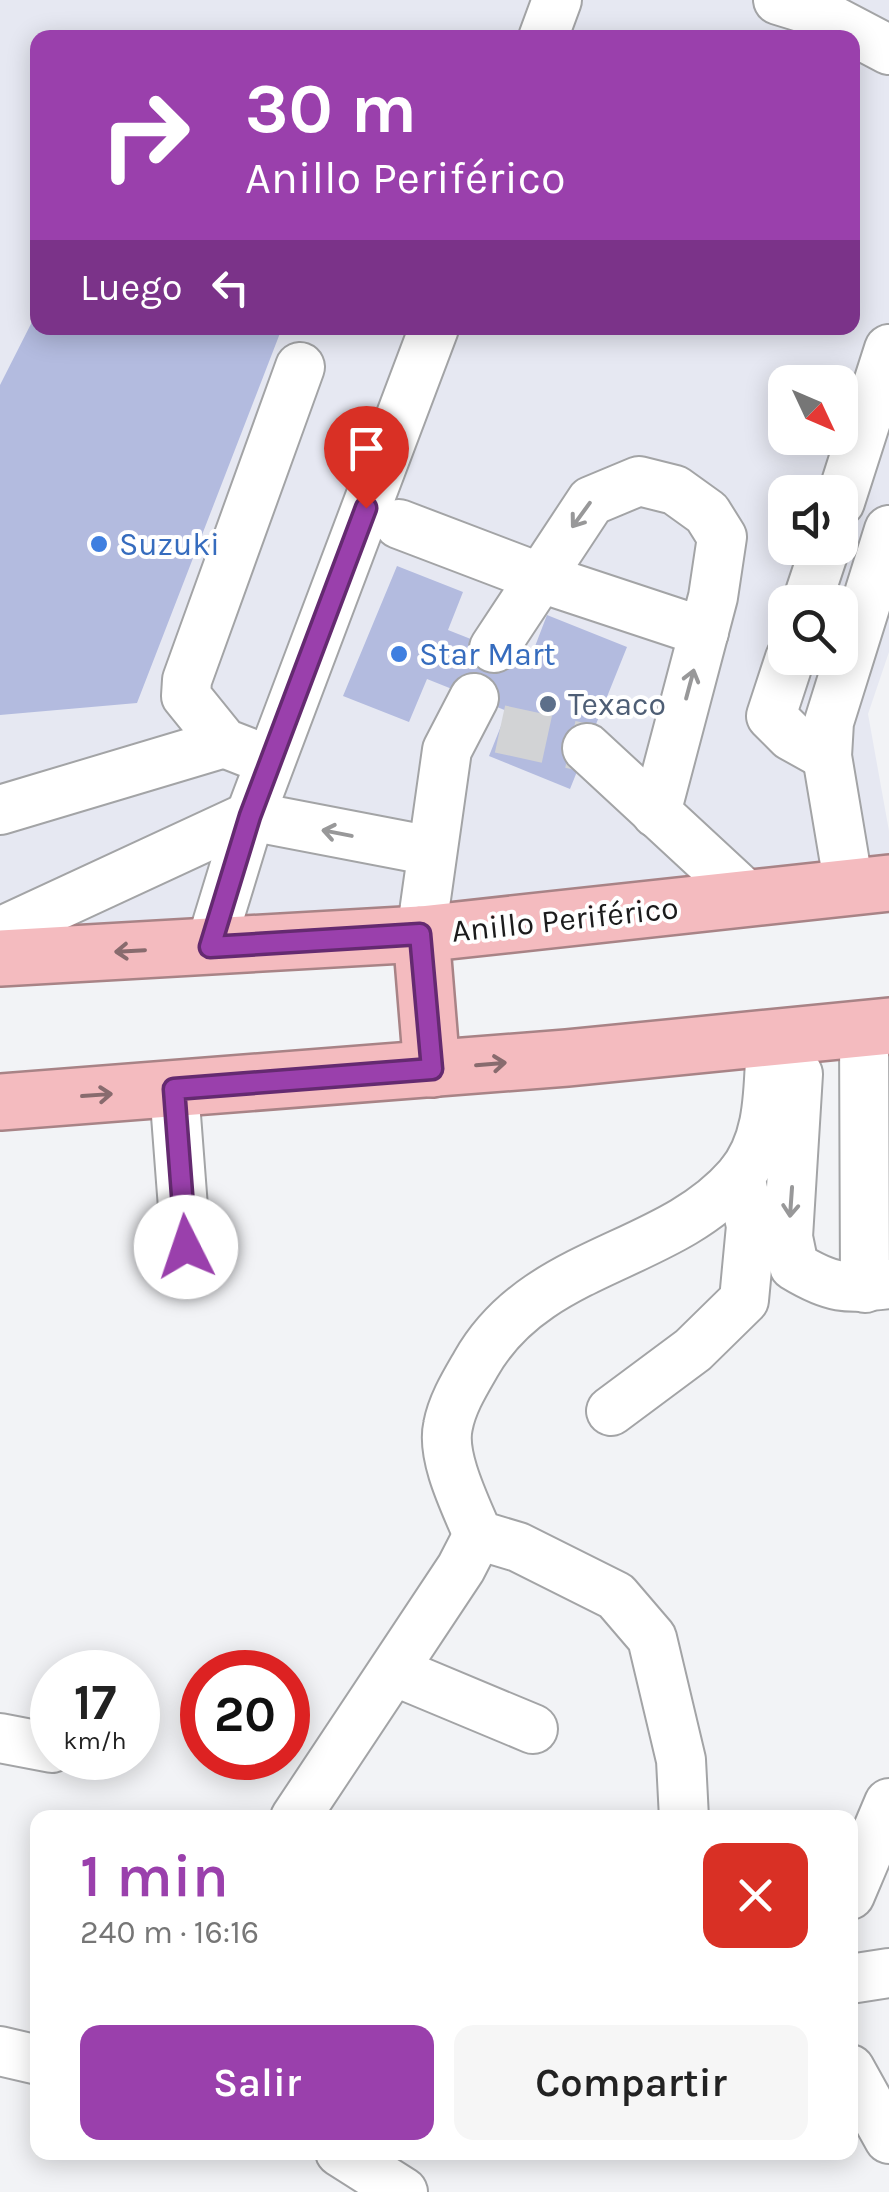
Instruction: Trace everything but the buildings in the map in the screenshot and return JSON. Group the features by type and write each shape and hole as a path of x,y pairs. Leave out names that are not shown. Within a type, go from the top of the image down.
{"highway":[{"name":"Anillo Periférico","path":"0,958 420,934 869,885"},
{"path":"420,934 432,1069"},
{"path":"0,1102 432,1069 876,1027"}],"street":[{"path":"546,30 557,0"},
{"path":"806,4 853,30"},
{"path":"860,34 889,50"},
{"path":"210,947 250,816 431,335"},
{"path":"849,475 889,350"},
{"path":"270,761 224,743 186,696 187,680 300,367"},
{"path":"494,648 591,501 639,481 675,490 707,513 722,537 713,597 656,812"},
{"path":"399,524 541,578 704,632"},
{"path":"869,885 827,756 829,722 889,530"},
{"path":"784,675 771,716 791,736 827,756"},
{"path":"420,934 446,750 487,714"},
{"path":"0,810 224,743"},
{"path":"587,748 750,898"},
{"path":"0,932 250,816 432,851"},
{"path":"785,1037 797,1123 788,1237 794,1266 822,1283 877,1286 864,1117 876,1027"},
{"path":"300,1810 461,1568 478,1535 453,1474 446,1429 462,1388 486,1346 508,1318 534,1298 690,1216 740,1176 766,1122 785,1037"},
{"path":"174,1089 186,1247"},
{"path":"797,1123 864,1117"},
{"path":"611,1411 694,1350 744,1300 751,1226 740,1176"},
{"path":"478,1535 518,1547 616,1596 652,1638 681,1760 684,1810"},
{"path":"394,1670 532,1730"},
{"path":"0,1738 30,1744"},
{"path":"858,1876 889,1803"},
{"path":"858,1978 889,1973"},
{"path":"0,2051 30,2058"},
{"path":"858,2083 889,2139"},
{"path":"353,2160 403,2192"}],"shaded area":[{"path":"0,0 889,0 889,652 868,714 889,831 889,883 0,958"}],"tunnel":[{"path":"500,729 587,748"}],"place":[{"name":"Suzuki","path":"99,544"},
{"name":"Star Mart","path":"399,654"},
{"name":"Texaco","path":"548,704"}],"route":[{"path":"186,1247 174,1089 432,1069 420,934 210,947 250,816 366,508"}]}
